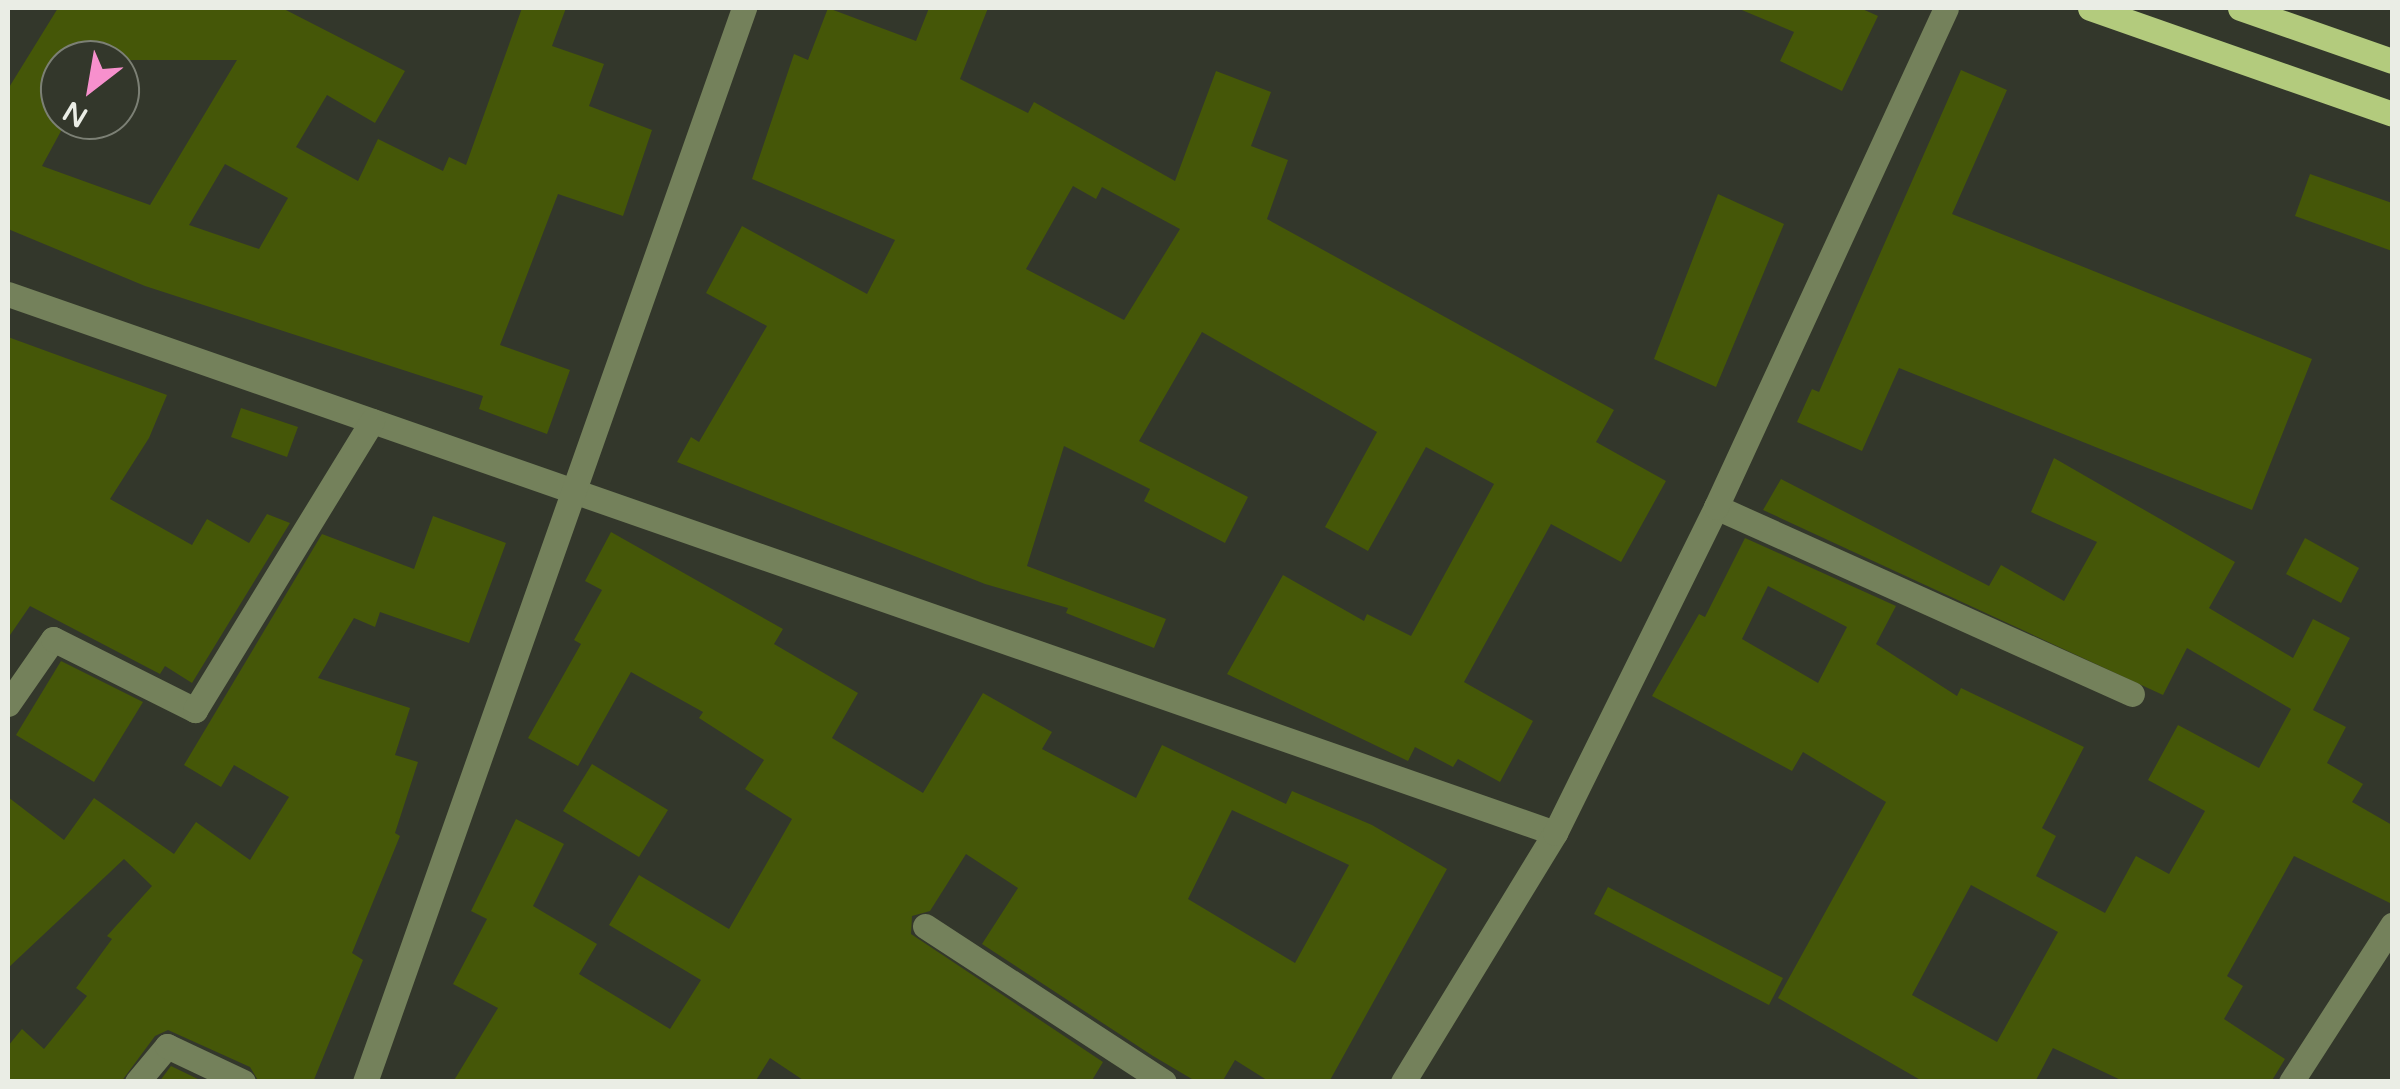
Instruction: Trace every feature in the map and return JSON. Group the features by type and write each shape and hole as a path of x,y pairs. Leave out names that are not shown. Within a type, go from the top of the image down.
{"main road":[{"path":"2090,8 2392,114"},
{"path":"2240,8 2392,61"}],"street":[{"path":"366,1082 744,8"},
{"path":"1403,1082 1554,833 1716,507 1946,8"},
{"path":"8,294 1554,833"},
{"path":"8,704 53,639 186,711 195,710 372,421"},
{"path":"1716,507 2132,694"},
{"path":"2291,1082 2392,925"},
{"path":"925,926 1164,1082"},
{"path":"136,1082 167,1046 243,1082"}],"building":[{"path":"58,8 282,8 405,71 375,123 327,95 296,147 358,181 378,139 443,171 449,157 466,165 522,8 566,8 552,46 604,64 589,106 652,130 623,216 558,194 500,345 570,370 547,434 479,409 483,396 145,286 8,229 8,89","holes":["225,164 288,198 259,249 189,225"]},
{"path":"828,8 916,41 929,8 988,8 960,79 1028,113 1034,102 1175,181 1216,71 1271,92 1251,146 1288,160 1267,219 1614,410 1596,442 1666,481 1621,562 1551,524 1464,682 1533,721 1500,782 1458,759 1453,767 1415,747 1408,761 1227,674 1283,575 1364,621 1367,614 1411,636 1494,484 1426,447 1368,551 1325,527 1377,432 1202,332 1139,441 1248,497 1225,543 1144,501 1150,489 1064,446 1027,566 1166,619 1154,648 1066,613 1068,608 985,584 677,462 691,437 699,442 767,326 706,293 742,226 867,294 895,240 752,179 794,54 808,60","holes":["1073,186 1096,199 1102,187 1180,229 1124,320 1026,269"]},
{"path":"1737,8 1860,8 1878,16 1842,91 1780,61 1794,32"},
{"path":"1961,70 2007,90 1952,214 2312,359 2252,510 1899,368 1862,451 1797,422 1812,389 1819,392"},
{"path":"2310,174 2392,203 2392,251 2295,216"},
{"path":"1718,194 1784,224 1716,387 1654,359"},
{"path":"8,337 167,395 149,438 110,499 192,545 207,519 249,543 267,514 290,523 192,683 165,666 160,674 30,606 8,638"},
{"path":"241,408 298,427 287,457 231,437"},
{"path":"2054,458 2235,562 2209,608 2293,658 2313,619 2350,638 2313,710 2346,727 2327,763 2363,784 2352,802 2392,825 2392,904 2294,856 2227,976 2243,986 2224,1019 2285,1059 2271,1082 2125,1082 2053,1048 2035,1082 1924,1082 1778,998 1886,802 1803,752 1792,771 1652,696 1699,614 1705,617 1745,538 1896,606 1876,644 1957,696 1961,688 2084,747 2042,828 2056,836 2036,876 2105,913 2136,856 2169,874 2205,811 2148,780 2178,725 2259,768 2291,709 2187,648 2163,695 1763,510 1781,479 1989,586 2001,565 2064,601 2097,542 2031,512","holes":["1768,586 1847,627 1818,683 1742,639","1971,885 2058,932 1997,1042 1912,995"]},
{"path":"433,516 506,543 469,643 380,612 375,627 354,618 318,678 410,708 395,755 418,762 395,833 400,836 352,953 363,960 313,1082 259,1082 250,1067 168,1030 155,1036 121,1082 8,1082 8,1046 22,1029 44,1049 87,996 76,988 112,939 107,936 152,886 124,859 8,968 8,797 64,840 94,798 174,854 196,822 250,860 289,797 234,765 221,787 184,765 322,534 414,569"},
{"path":"611,532 783,629 774,644 858,693 832,738 923,793 983,693 1052,732 1042,749 1136,798 1162,745 1286,804 1292,791 1372,825 1447,869 1329,1082 1270,1082 1235,1060 1222,1082 1197,1082 1153,1056 982,944 1018,888 966,854 930,911 912,916 911,934 1103,1062 1091,1082 806,1082 770,1058 755,1082 453,1082 498,1008 453,984 487,919 471,911 516,819 564,844 533,906 597,944 579,974 670,1029 701,980 609,925 639,875 729,929 792,819 745,789 764,760 699,718 703,712 631,672 578,766 528,738 581,644 574,640 602,590 585,581","holes":["1232,810 1349,865 1295,963 1188,899"]},
{"path":"2305,538 2359,568 2341,603 2286,574"},
{"path":"61,661 143,702 94,782 16,735"},
{"path":"592,764 668,810 639,857 563,811"},
{"path":"1608,887 1783,978 1769,1005 1594,914"},
{"path":"171,1066 204,1082 159,1082"}]}
